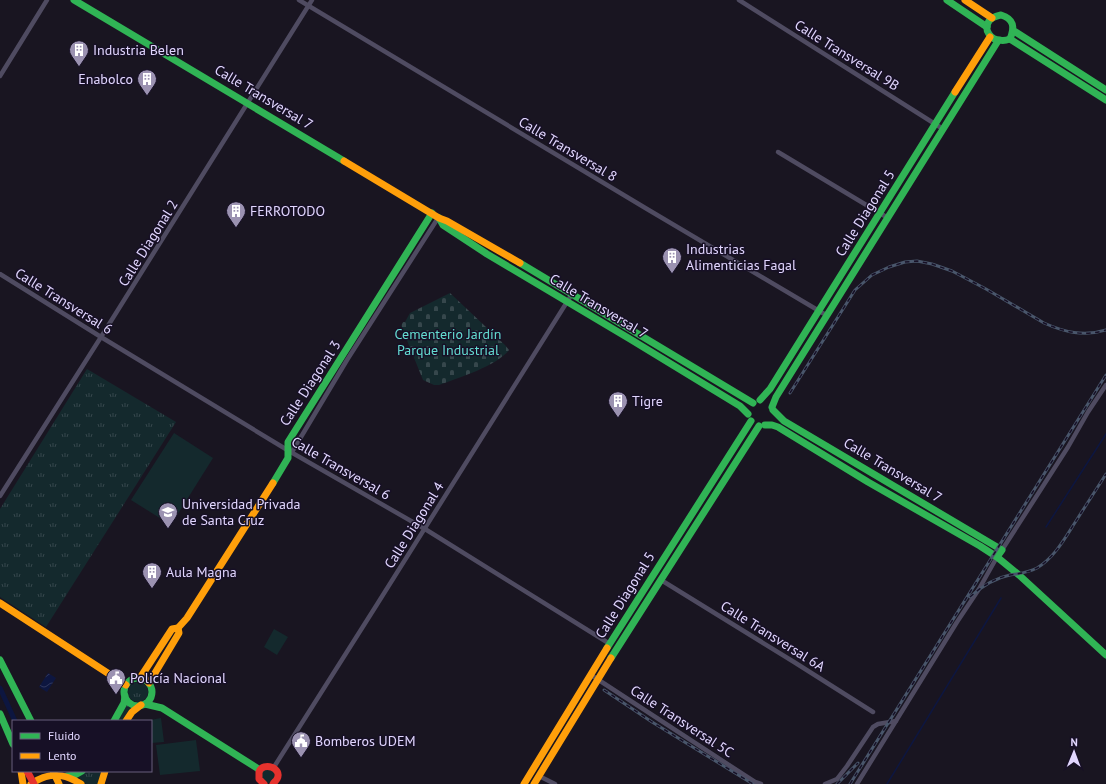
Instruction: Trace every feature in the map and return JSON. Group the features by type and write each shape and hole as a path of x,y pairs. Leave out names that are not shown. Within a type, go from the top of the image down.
{"main road":[{"name":"Calle Transversal 7","path":"74,0 439,218 447,221 572,294 693,367 756,401"},
{"path":"947,0 987,27"},
{"path":"965,0 992,18"},
{"path":"1001,15 1005,16 1012,22 1014,31 1010,39 998,41 990,37 987,27 988,22 992,18 1001,15"},
{"path":"1014,31 1106,90"},
{"name":"Calle Diagonal 5","path":"756,401 770,389 990,37"},
{"path":"1010,39 1106,100"},
{"name":"Calle Diagonal 5","path":"772,408 776,397 998,41"},
{"name":"Calle Diagonal 3","path":"140,678 172,629 178,628 187,618 285,464 290,452 288,442 432,213"},
{"name":"Calle Transversal 7","path":"439,218 443,225 487,254 740,406 749,418"},
{"path":"689,374 693,367"},
{"path":"756,401 767,402 772,408 773,413 771,420 762,425 749,418 749,408 756,401"},
{"name":"Calle Transversal 7","path":"772,408 784,421 1002,550"},
{"name":"Calle Diagonal 5","path":"534,784 591,675 673,544 749,418"},
{"name":"Calle Transversal 7","path":"762,425 772,425 778,427 997,557 1019,575 1106,655"},
{"name":"Calle Diagonal 5","path":"524,784 597,680 762,425"},
{"path":"825,455 830,448"},
{"path":"900,500 906,492"},
{"path":"962,536 965,528"},
{"path":"673,544 681,550"},
{"path":"997,557 1002,550"},
{"path":"0,603 126,684"},
{"name":"Calle Diagonal 3","path":"149,683 179,633 178,628"},
{"path":"162,644 169,648"},
{"path":"0,660 30,720"},
{"path":"115,720 124,703 126,684 132,679 140,678 149,683 162,708"},
{"path":"127,720 134,709 143,705 150,698 152,691"},
{"path":"125,696 127,701 136,706 143,705 162,708 260,770"},
{"path":"0,714 12,742"},
{"path":"264,784 259,779 259,773 262,768 268,766 276,769 278,774 278,783"},
{"path":"22,772 22,784"},
{"path":"27,772 33,784 40,778 54,773 70,778 81,784"},
{"path":"64,776 75,775 80,772"},
{"path":"101,784 105,772"},
{"path":"54,773 59,784"}],"street":[{"path":"0,76 47,0"},
{"name":"Calle Transversal 8","path":"299,0 826,316"},
{"name":"Calle Diagonal 2","path":"0,496 312,0"},
{"name":"Calle Transversal 9B","path":"739,0 943,128"},
{"path":"778,152 888,218"},
{"path":"290,452 439,218"},
{"name":"Calle Transversal 6","path":"0,274 101,337 264,434 290,452 424,529 610,644"},
{"name":"Calle Diagonal 4","path":"274,767 572,294"},
{"path":"1002,550 1106,385"},
{"path":"857,784 979,589 997,557"},
{"name":"Calle Transversal 6A","path":"661,580 873,712"},
{"name":"Calle Transversal 5C","path":"591,675 755,782 761,784"},
{"path":"825,784 837,779 873,727 878,724 896,721"},
{"path":"539,776 555,784"}],"green space":[{"name":"Cementerio Jardín Parque Industrial","path":"450,293 509,350 503,356 487,366 439,385 434,385 423,380 401,326 410,313"},
{"path":"87,369 176,422 46,627 0,597 0,509"},
{"path":"174,433 213,458 171,525 131,500"},
{"path":"274,629 288,637 277,655 264,647"},
{"path":"138,682 145,685 148,692 145,699 138,702 131,699 128,692 131,685"},
{"path":"127,704 131,708 124,720 119,720"},
{"path":"161,718 164,742 152,743 152,720 150,720"},
{"path":"196,740 200,771 160,775 156,745"},
{"path":"268,769 273,771 275,776 273,781 268,783 263,781 261,776 263,771"},
{"path":"85,772 101,772 98,784 86,784 78,777"}],"water":[{"path":"48,673 56,678 47,692 39,687"}],"waterway":[{"path":"1046,527 1106,434"},
{"path":"887,784 1001,598"},
{"path":"0,688 15,720"}],"railway":[{"path":"790,393 855,290 872,275 889,267 905,262 917,261 932,264 952,271 1044,323 1059,329 1082,333 1106,330"},
{"path":"850,784 1106,375"},
{"path":"970,597 979,589 994,580 1004,576 1024,573 1043,564 1064,540 1106,474"},
{"path":"604,690 652,722 753,784"},
{"path":"837,784 858,763"}],"traffic: fast":[{"path":"74,0 344,161"},
{"path":"947,0 987,27"},
{"path":"1001,15 1011,21 1013,31 1010,39 997,40 987,31 987,24 989,21 1001,15"},
{"path":"1014,31 1106,90"},
{"path":"1010,39 1106,100"},
{"path":"772,407 776,397 998,41"},
{"path":"760,400 770,389 955,92"},
{"path":"273,483 288,458 288,442 432,213"},
{"path":"439,218 443,225 487,254 740,406 748,414"},
{"path":"520,263 753,403"},
{"path":"773,410 784,421 1002,550 997,557"},
{"path":"607,648 751,421"},
{"path":"765,425 778,427 868,482 997,557 1019,575 1106,655"},
{"path":"611,658 759,426"},
{"path":"0,660 30,720"},
{"path":"138,678 148,682 152,692 148,702 138,706 128,702 124,692 128,682 138,678"},
{"path":"115,720 124,703 125,696"},
{"path":"145,704 162,708 260,770"},
{"path":"0,714 12,742"},
{"path":"67,776 75,775 80,772"}],"traffic: slow":[{"path":"965,0 992,18"},
{"path":"955,92 990,37"},
{"path":"344,161 439,218 447,221 520,263"},
{"path":"140,678 172,629 178,628 187,618 273,483"},
{"path":"0,603 126,685"},
{"path":"149,683 179,633 178,628"},
{"path":"524,784 607,648"},
{"path":"534,784 611,658"},
{"path":"127,720 132,712 141,705"},
{"path":"21,772 23,784"},
{"path":"53,772 59,784"},
{"path":"101,784 105,772"},
{"path":"31,784 44,777 56,775 75,780 81,784"}],"traffic: jam":[{"path":"264,784 259,779 259,772 261,769 268,766 275,769 278,775 273,784"},
{"path":"28,772 34,784"}],"place":[{"name":"Industria Belen","path":"79,67"},
{"name":"Enabolco","path":"147,96"},
{"name":"FERROTODO","path":"236,228"},
{"name":"Industrias Alimenticias Fagal","path":"672,274"},
{"name":"Tigre","path":"618,418"},
{"name":"Universidad Privada de Santa Cruz","path":"168,529"},
{"name":"Aula Magna","path":"152,589"},
{"name":"Policía Nacional","path":"116,695"},
{"name":"Bomberos UDEM","path":"301,758"}]}
